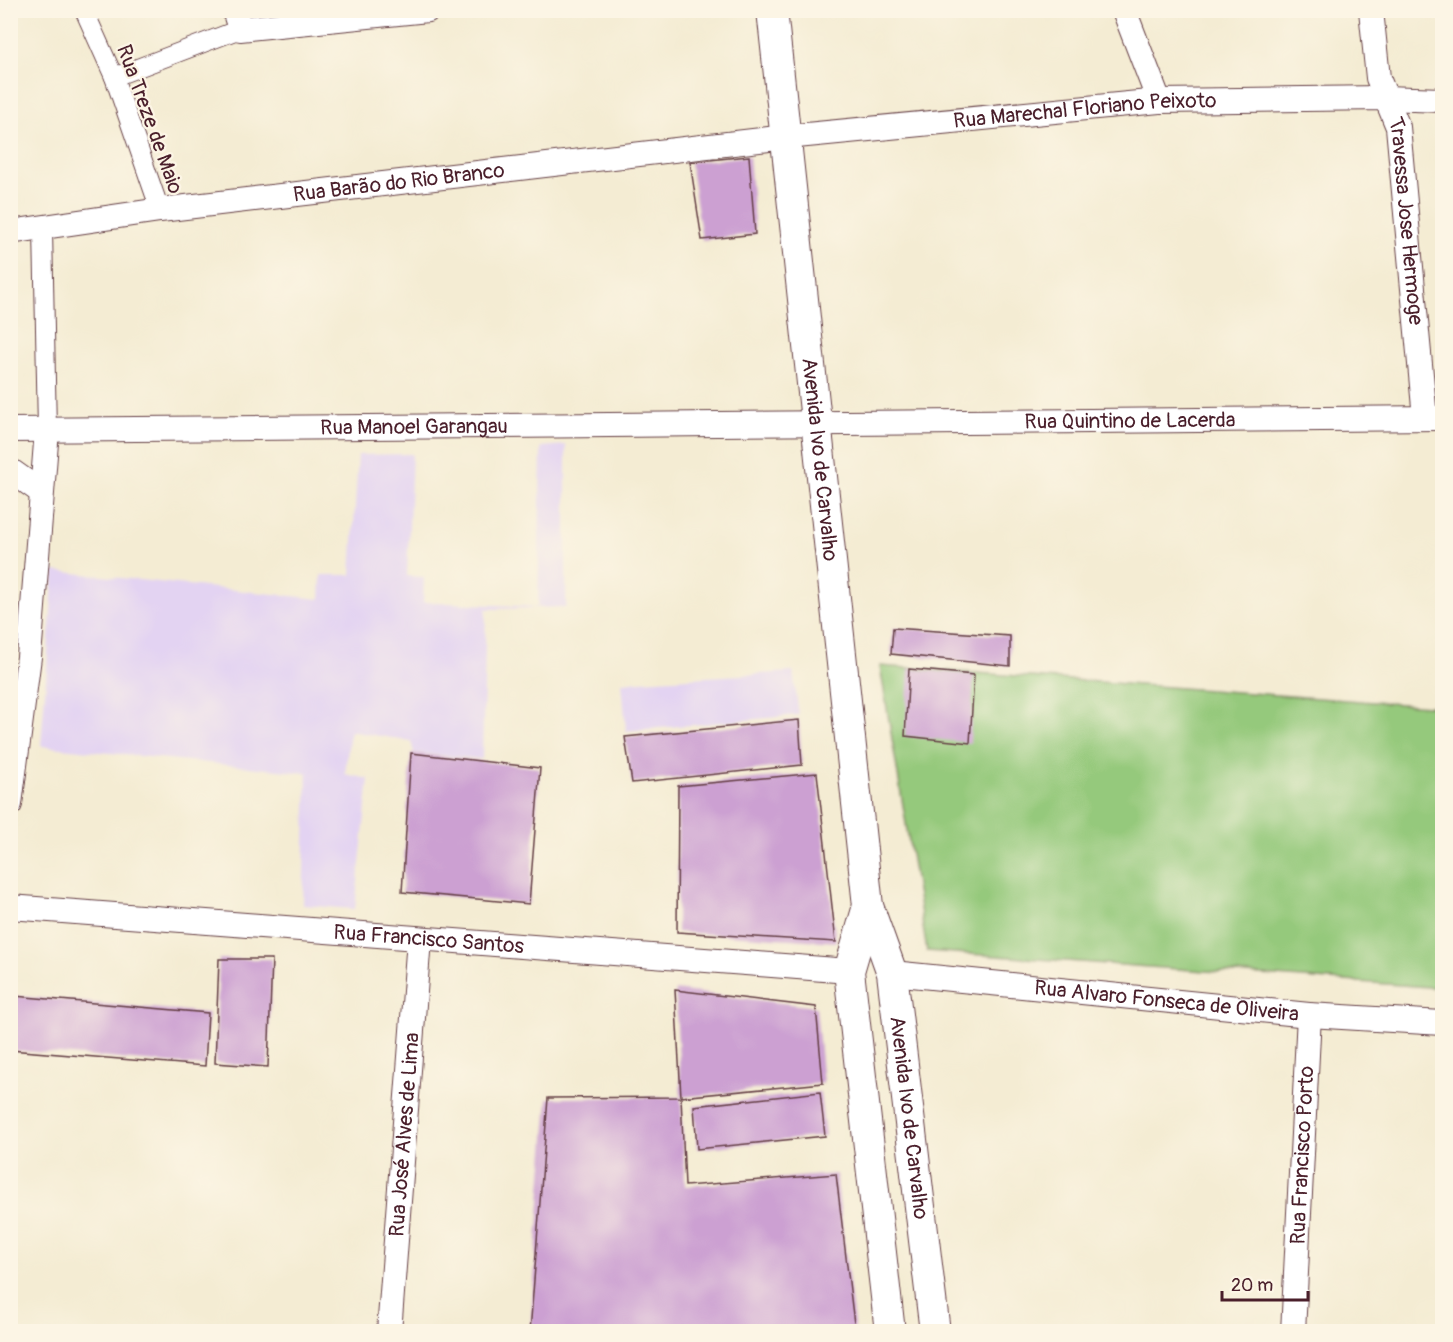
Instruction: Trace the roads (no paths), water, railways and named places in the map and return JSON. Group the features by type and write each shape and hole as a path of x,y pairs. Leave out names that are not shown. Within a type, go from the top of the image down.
{"street":[{"name":"Rua Treze de Maio","path":"84,10 114,77 160,210"},
{"path":"114,77 253,15 428,10"},
{"name":"Avenida Ivo de Carvalho","path":"772,10 868,906 892,973 935,1332"},
{"path":"1124,10 1159,100"},
{"name":"Travessa Jose Hermoge","path":"1371,10 1378,78 1398,127 1434,418"},
{"name":"Rua Marechal Floriano Peixoto","path":"786,137 1159,100 1385,98 1443,100"},
{"name":"Rua Barão do Rio Branco","path":"10,232 44,229 160,210 786,137"},
{"path":"10,804 28,657 47,430 44,229"},
{"name":"Rua Quintino de Lacerda","path":"817,423 1434,418"},
{"name":"Rua Manoel Garangau","path":"10,430 817,423"},
{"path":"10,471 18,473 41,492"},
{"name":"Avenida Ivo de Carvalho","path":"868,906 849,971 890,1332"},
{"name":"Rua Francisco Santos","path":"10,907 849,971"},
{"name":"Rua José Alves de Lima","path":"389,1332 419,939"},
{"path":"849,971 892,973"},
{"name":"Rua Alvaro Fonseca de Oliveira","path":"892,973 1310,1015 1443,1023"},
{"name":"Rua Francisco Porto","path":"1293,1332 1310,1015"}]}
